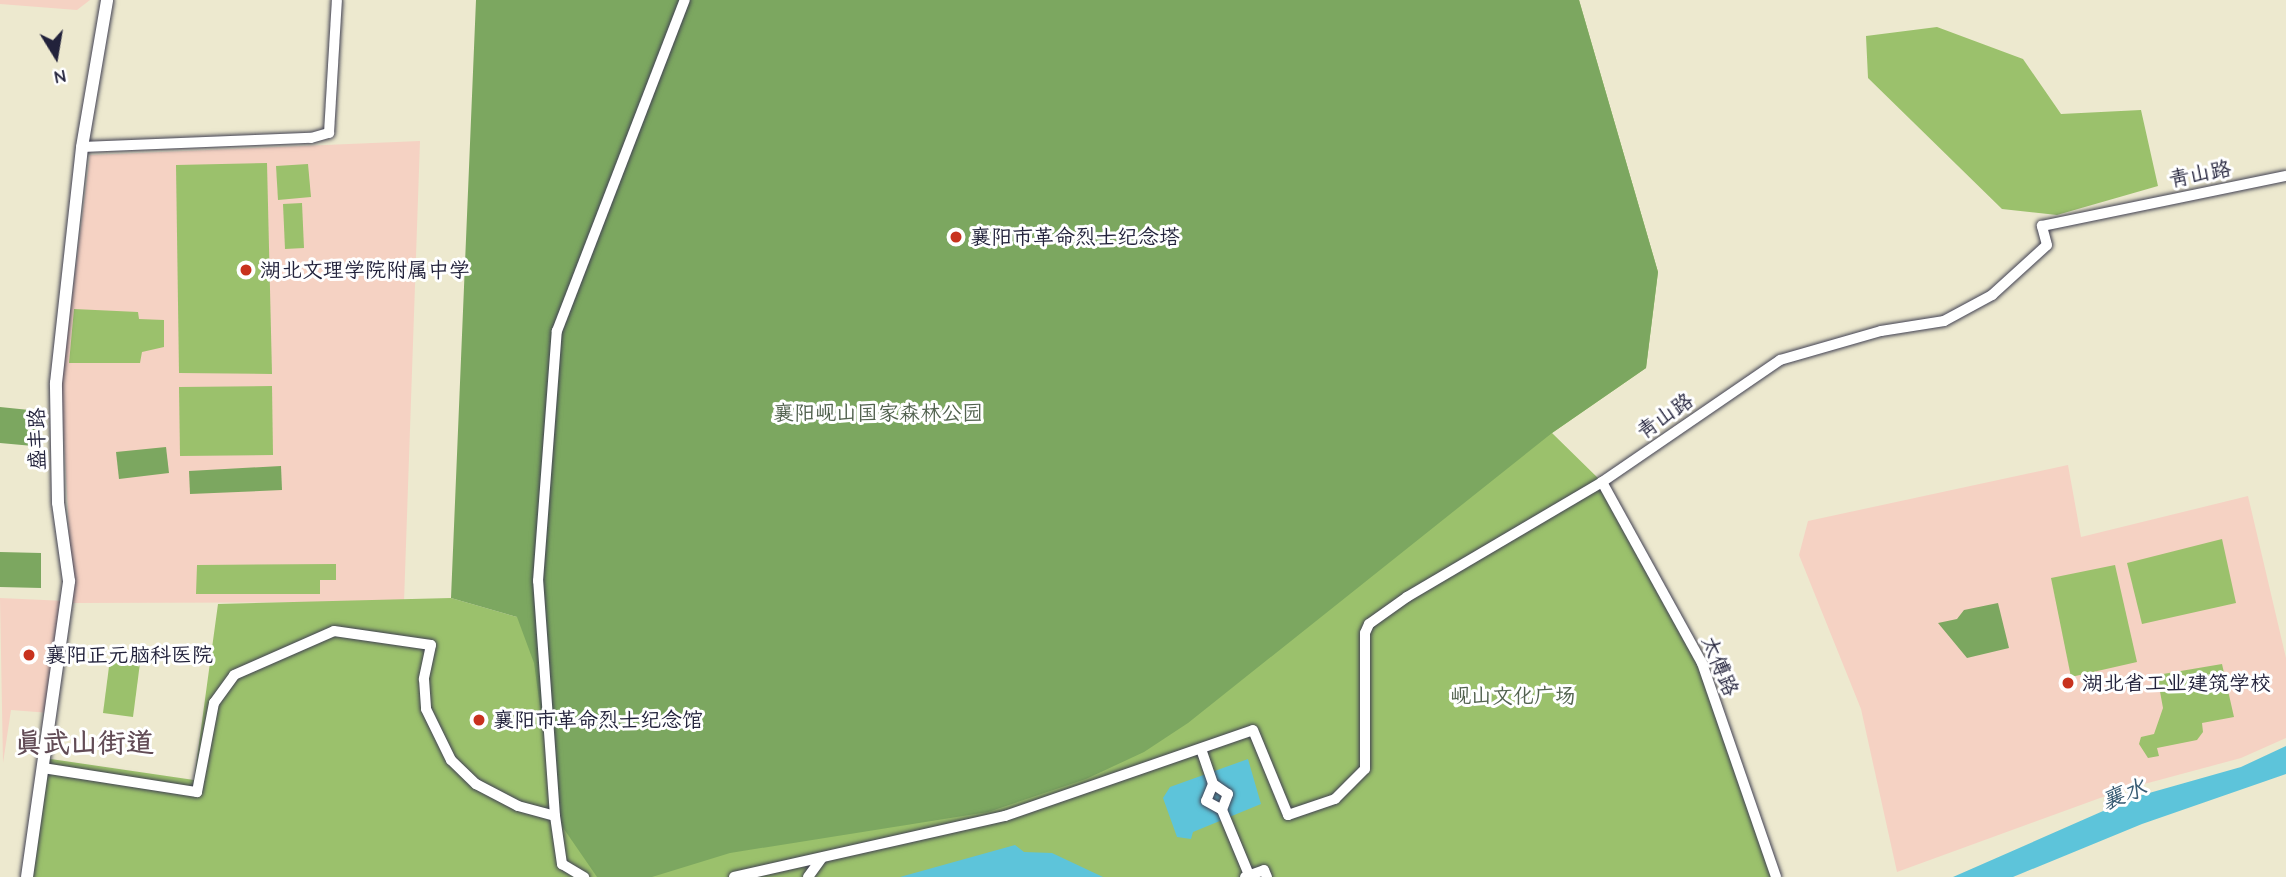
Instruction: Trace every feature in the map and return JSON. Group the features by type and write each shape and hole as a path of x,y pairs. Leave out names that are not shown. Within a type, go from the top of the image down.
{"street":[{"name":"盛丰路","path":"27,877 69,580 58,503 56,383 82,147 107,0"},
{"path":"82,147 311,138 328,133 337,0"},
{"path":"584,877 562,864 555,816 538,581 557,331 685,0"},
{"name":"青山路","path":"1201,749 1253,730 1288,815 1348,791 1365,769 1365,633 1369,624 1406,597 1602,482 1780,360 1881,331 1944,321 1992,295 2047,245 2042,226 2286,176"},
{"name":"太傅路","path":"1602,482 1702,663 1776,877"},
{"path":"43,768 197,792 214,703 234,675 334,631 431,645 424,679 426,709 451,760 476,784 518,806 555,816"},
{"path":"734,877 779,863 822,858 1005,816 1201,749 1213,784 1228,794 1224,814 1247,876 1264,870 1267,877"},
{"path":"1213,784 1206,801 1224,814"},
{"path":"808,877 822,858"}],"shaded area":[{"path":"0,0 90,0 77,10 0,4"},
{"name":"湖北文理学院附属中学","path":"420,141 404,602 73,603 61,385 90,155"},
{"name":"湖北省工业建筑学校","path":"2068,465 2081,537 2248,496 2286,658 2286,738 2241,758 2122,790 1897,872 1861,709 1799,555 1808,521"},
{"name":"襄阳正元脑科医院","path":"0,598 66,601 50,713 11,710 3,763"}],"green space":[{"name":"襄阳岘山国家森林公园","path":"476,0 1579,0 1658,272 1646,368 1552,433 1188,723 1144,752 1086,779 988,812 730,853 652,877 597,877 555,816 534,663 517,617 451,598"},
{"name":"岘山文化广场","path":"1579,0 1658,272 1646,368 1552,433 1602,482 1702,663 1776,877 27,877 44,758 194,780 218,604 451,598 517,617"},
{"path":"1937,27 2023,59 2061,114 2141,110 2158,186 2057,215 2002,209 1868,78 1866,36"},
{"path":"267,163 272,374 179,373 176,165"},
{"path":"308,164 311,197 278,200 276,166"},
{"path":"302,203 304,248 285,249 283,204"},
{"path":"74,309 138,312 139,319 164,320 164,347 142,352 140,363 69,363"},
{"path":"272,386 273,455 180,456 179,387"},
{"path":"0,407 39,411 33,446 0,443"},
{"path":"166,447 169,473 119,479 116,452"},
{"path":"281,466 282,490 190,494 189,471"},
{"path":"2222,539 2236,603 2142,624 2127,563"},
{"path":"0,552 41,553 41,588 0,587"},
{"path":"336,564 336,580 320,580 320,594 196,594 197,565"},
{"path":"2115,565 2137,662 2071,677 2051,578"},
{"path":"1998,603 2009,648 1967,658 1938,623 1957,619 1964,610"},
{"path":"110,659 140,663 133,717 103,713"},
{"path":"2222,664 2234,717 2202,723 2203,732 2197,740 2157,748 2159,756 2148,758 2139,744 2141,737 2154,734 2163,708 2157,675"}],"water":[{"name":"襄水","path":"2286,746 2286,774 2142,824 2013,877 1953,877 2135,797 2241,767"},
{"path":"1248,759 1261,804 1193,832 1191,839 1177,837 1163,798 1170,787"},
{"path":"1015,845 1024,852 1052,853 1103,877 900,877"}],"place":[{"name":"襄阳市革命烈士纪念塔","path":"956,237"},
{"name":"湖北文理学院附属中学","path":"246,270"},
{"name":"襄阳正元脑科医院","path":"29,655"},
{"name":"湖北省工业建筑学校","path":"2068,683"},
{"name":"襄阳市革命烈士纪念馆","path":"479,720"}],"district":[{"name":"真武山街道","path":"84,743"}]}
